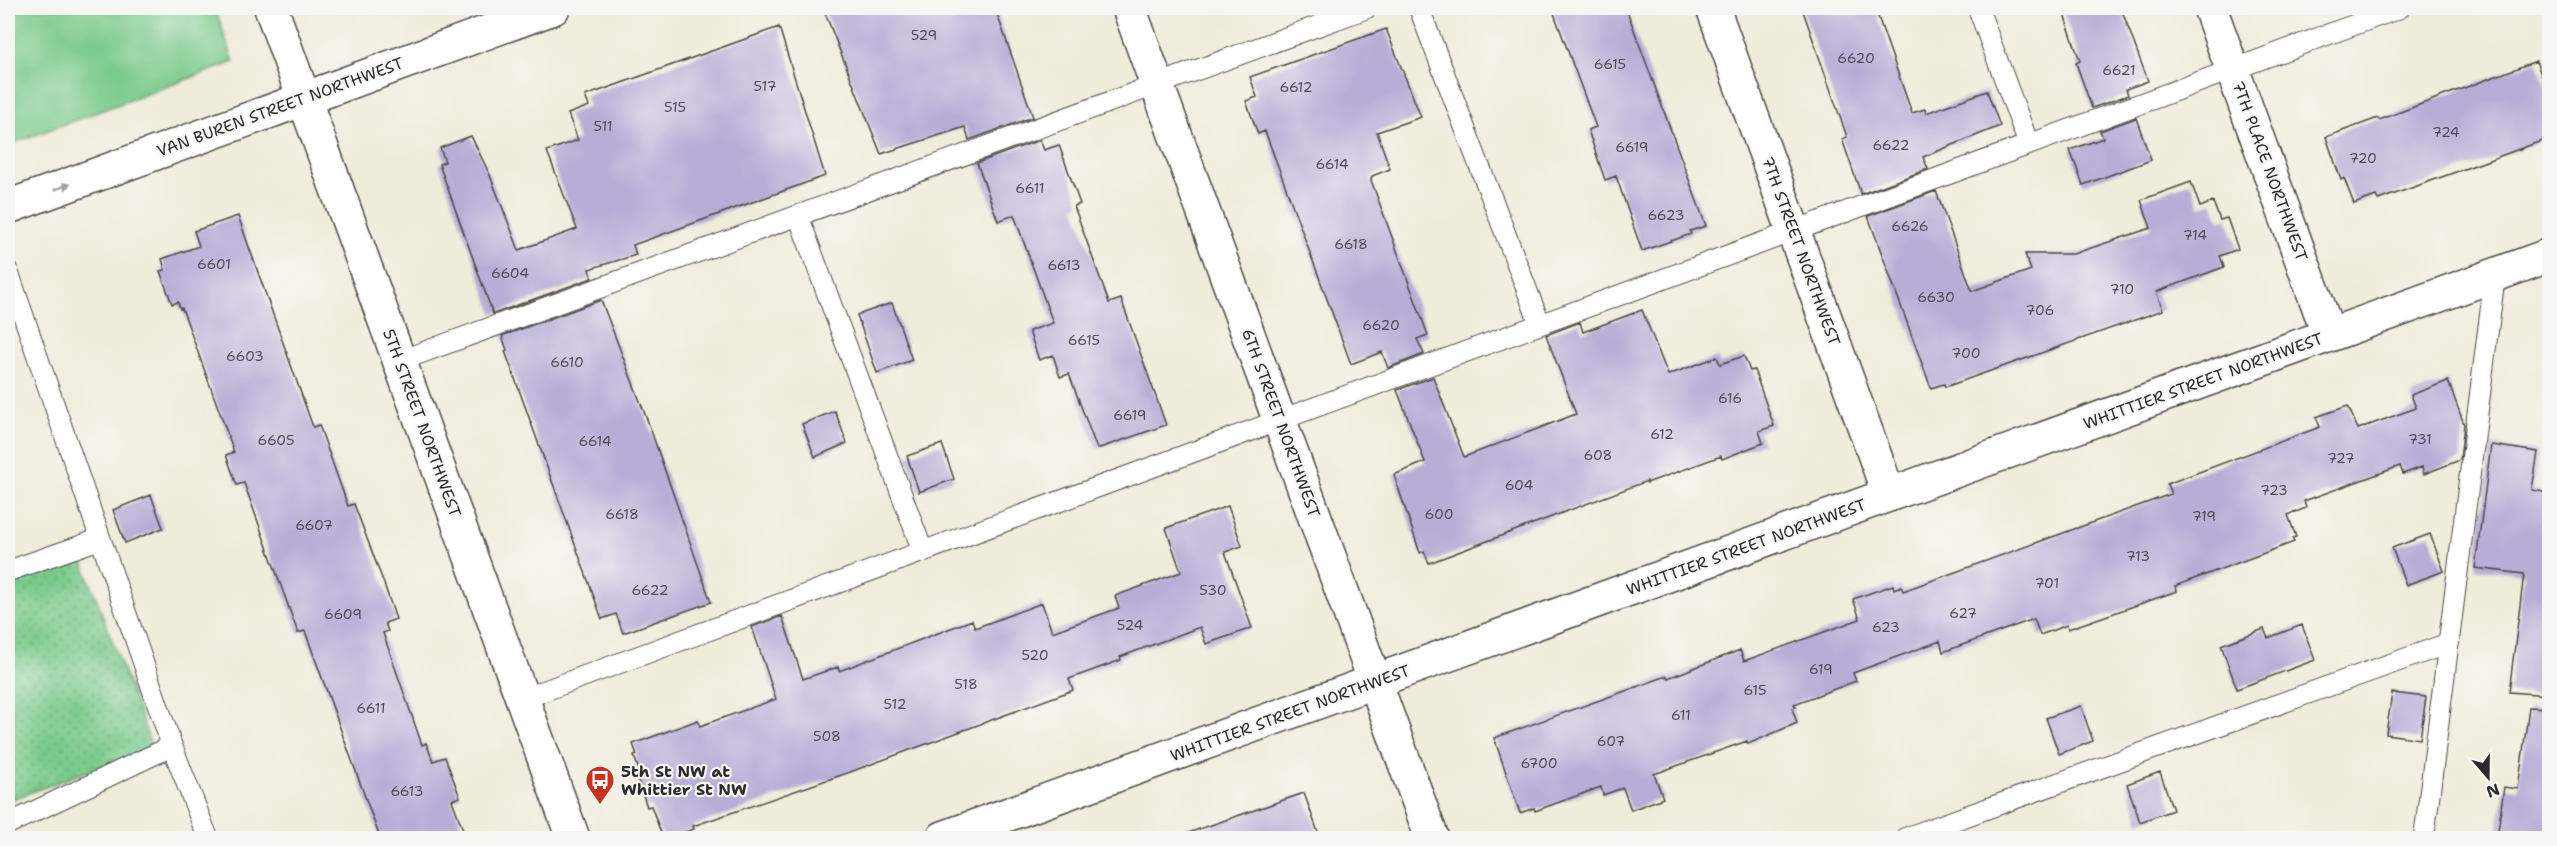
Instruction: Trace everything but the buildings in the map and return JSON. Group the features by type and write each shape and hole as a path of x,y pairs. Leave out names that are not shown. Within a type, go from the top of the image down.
{"street":[{"name":"5TH STREET NORTHWEST","path":"271,8 573,838"},
{"name":"VAN BUREN STREET NORTHWEST","path":"8,207 554,8"},
{"name":"6TH STREET NORTHWEST","path":"1129,8 1432,838"},
{"name":"7TH STREET NORTHWEST","path":"1713,8 1889,495"},
{"name":"7TH PLACE NORTHWEST","path":"2210,8 2329,335"},
{"name":"WHITTIER STREET NORTHWEST","path":"943,838 2550,255"}],"lane":[{"path":"399,361 1367,8"},
{"path":"1419,8 1540,324"},
{"path":"1978,8 2029,145"},
{"path":"522,699 2400,8"},
{"path":"798,215 923,552"},
{"path":"8,271 172,746 208,838"},
{"path":"2424,838 2495,275"},
{"path":"8,571 100,539"},
{"path":"1905,838 2449,644"},
{"path":"8,824 172,746"}],"green space":[{"path":"8,8 215,8 234,62 8,145"},
{"path":"81,557 152,747 8,801 8,585"}],"place":[{"name":"5th St NW at Whittier St NW","path":"600,806"}]}
